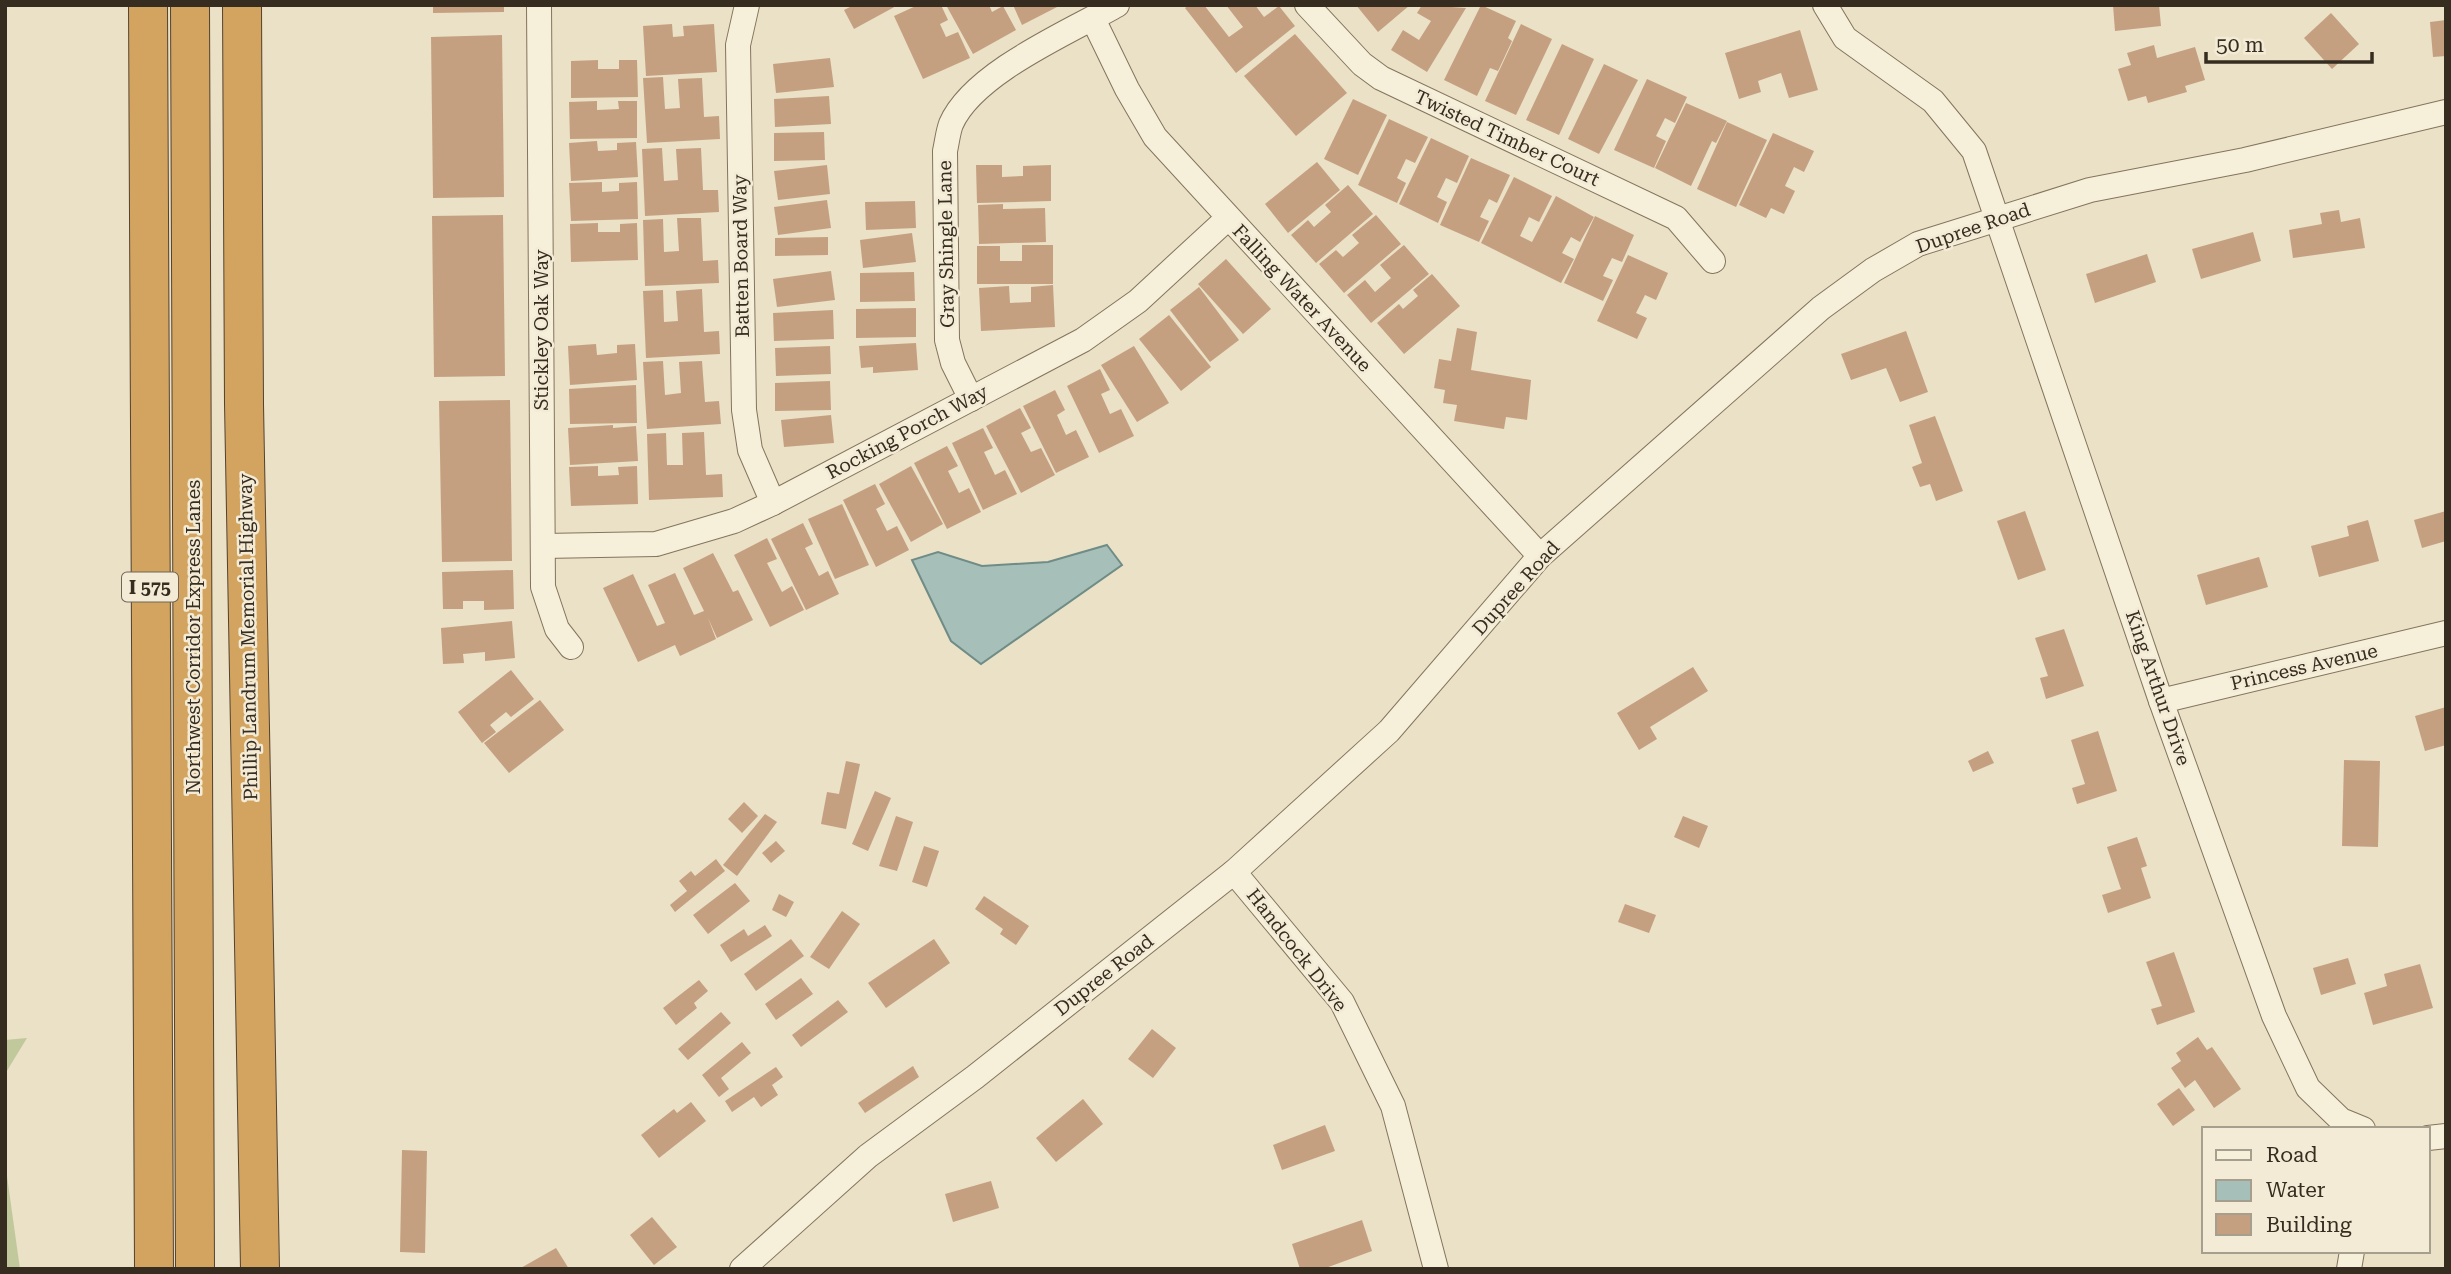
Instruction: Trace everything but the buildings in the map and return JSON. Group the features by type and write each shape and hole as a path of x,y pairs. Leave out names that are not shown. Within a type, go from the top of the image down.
{"highway":[{"name":"I 575","path":"148,5 154,1269"},
{"name":"Northwest Corridor Express Lanes","path":"190,5 195,1269"},
{"name":"Phillip Landrum Memorial Highway","path":"242,5 244,404 260,1269"}],"street":[{"name":"Stickley Oak Way","path":"539,5 543,587 548,608 571,647"},
{"name":"Batten Board Way","path":"747,5 738,45 744,410 750,450 773,503"},
{"name":"Gray Shingle Lane","path":"971,399 953,363 947,340 945,151 951,124 970,96 994,75 1117,5"},
{"name":"Twisted Timber Court","path":"1307,5 1362,64 1381,78 1676,218 1713,261"},
{"name":"King Arthur Drive","path":"1825,5 1845,38 1933,101 1974,151 2161,701 2274,1016 2308,1087 2341,1121 2358,1127"},
{"name":"Falling Water Avenue","path":"1093,19 1127,89 1155,137 1540,556"},
{"name":"Dupree Road","path":"742,1269 868,1156 975,1077 1234,872 1389,731 1540,556 1821,308 1873,270 1918,244 2090,190 2245,160 2446,112"},
{"name":"Rocking Porch Way","path":"543,546 656,544 733,522 773,503 1111,322 1228,218"},
{"name":"Princess Avenue","path":"2161,701 2446,633"},
{"name":"Handcock Drive","path":"1234,872 1342,1002 1393,1107 1436,1269"}],"green space":[{"path":"27,1038 5,1074 5,1040"},
{"path":"5,1162 20,1269 5,1269"}],"water":[{"path":"1107,545 1122,565 981,664 951,641 912,560 938,552 982,566 1048,562"}]}
